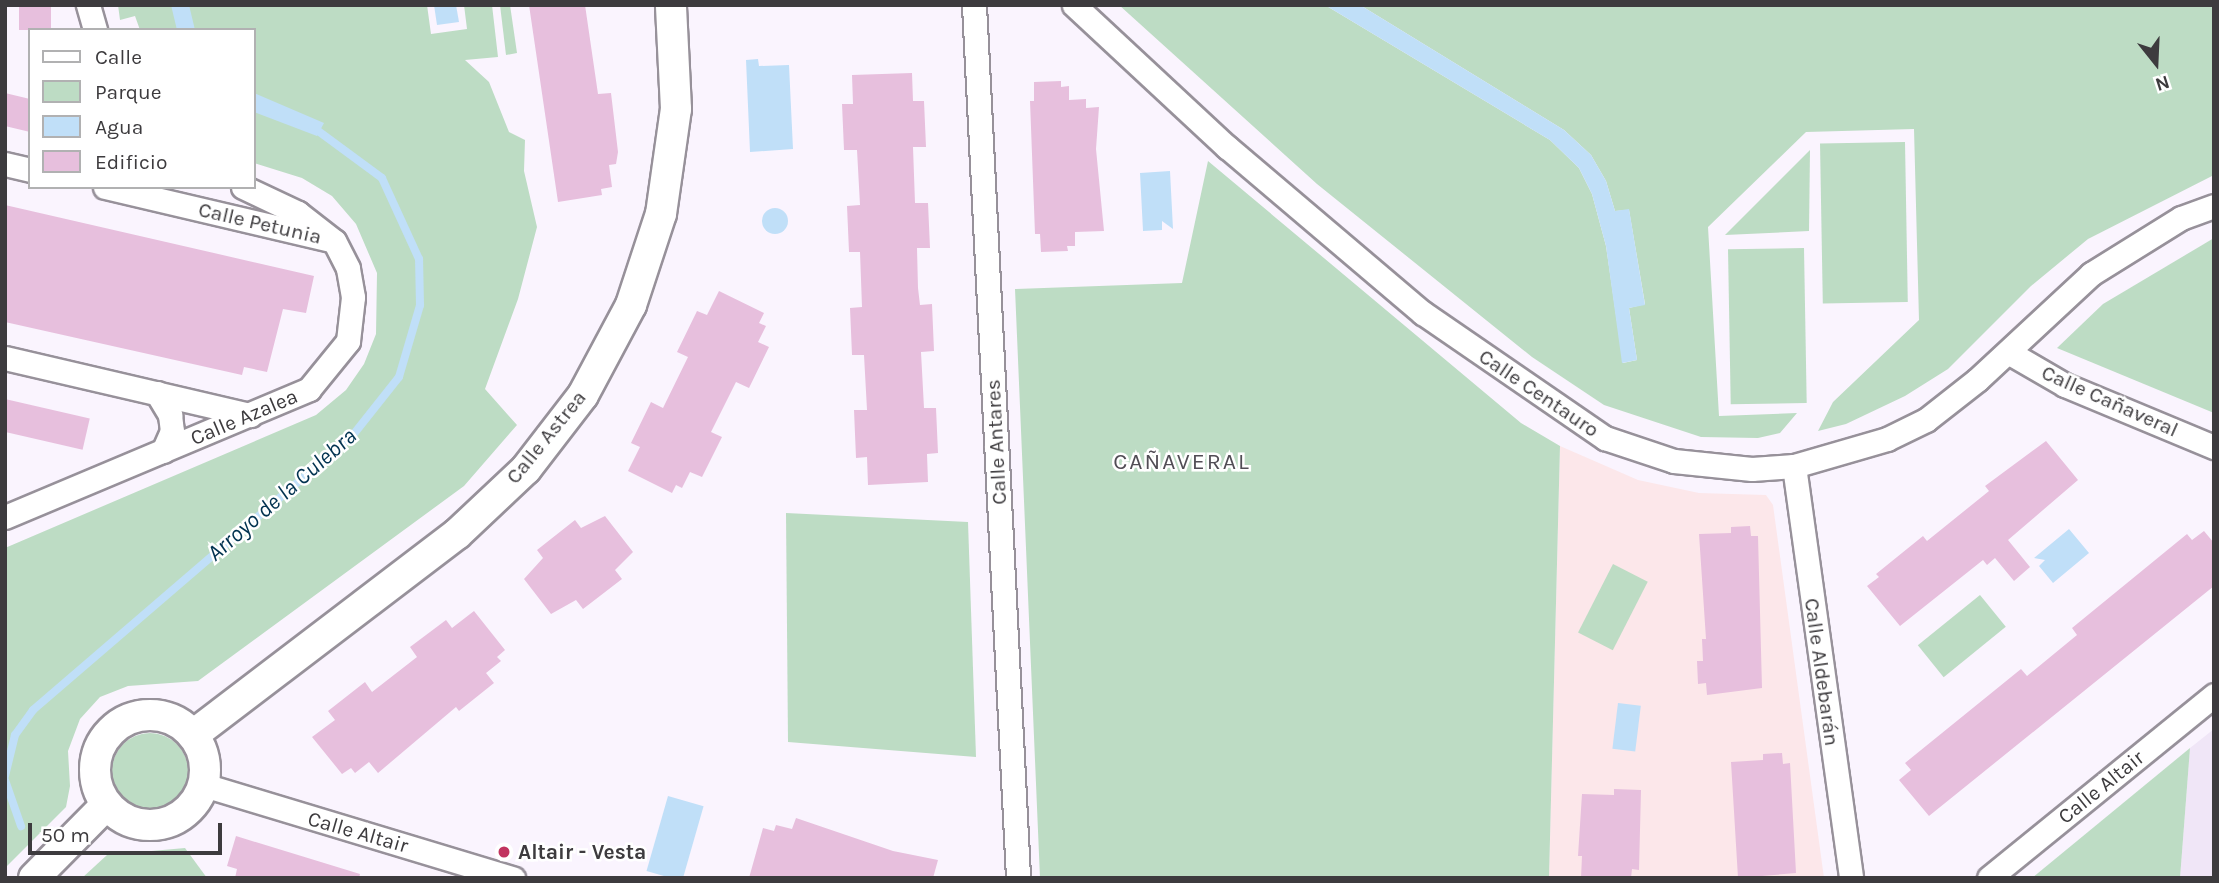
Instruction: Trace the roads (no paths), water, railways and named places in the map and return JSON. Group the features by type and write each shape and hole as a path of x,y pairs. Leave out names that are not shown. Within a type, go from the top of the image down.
{"street":[{"path":"88,5 94,28"},
{"name":"Calle Astrea","path":"193,735 457,534 526,469 583,395 631,305 661,214 676,109 671,5"},
{"name":"Calle Antares","path":"974,5 1018,878"},
{"name":"Calle Centauro","path":"1074,5 1227,146 1423,313 1541,398 1605,438 1674,461 1752,469 1794,466 1865,447 1926,420 2007,352 2037,320 2091,274 2181,218 2214,206"},
{"path":"5,164 28,170"},
{"name":"Calle Petunia","path":"113,189 334,241"},
{"name":"Calle Azalea","path":"5,517 309,389 348,341 353,297 348,268 334,241 298,213 247,189"},
{"name":"Calle Cañaveral","path":"2007,352 2065,385 2214,447"},
{"path":"5,358 250,415"},
{"path":"158,393 170,415 172,431 163,451"},
{"name":"Calle Aldebarán","path":"1794,466 1851,878"},
{"name":"Calle Altair","path":"1989,878 2214,695"},
{"path":"141,715 170,717 193,735 204,758 204,785 188,810 161,824 131,822 106,805 94,778 97,749 114,726 141,715"},
{"name":"Calle Altair","path":"204,785 513,878"},
{"path":"34,878 106,805"}],"water":[{"path":"171,5 189,5 195,28 177,28"},
{"path":"434,5 456,5 459,22 437,25"},
{"path":"1325,5 1360,5 1564,130 1591,155 1606,181 1615,211 1629,209 1645,305 1629,308 1637,360 1622,363 1606,246 1592,194 1579,168 1550,140"},
{"path":"758,59 759,66 789,65 793,149 750,152 746,60"},
{"path":"256,94 324,123 317,136 256,113"},
{"path":"1170,171 1173,229 1162,221 1162,230 1143,231 1140,173"},
{"path":"775,208 784,212 788,221 784,230 775,234 766,230 762,221 766,212"},
{"path":"2069,529 2089,553 2053,583 2039,566 2045,560 2034,558"},
{"path":"1618,703 1641,706 1635,751 1612,749"},
{"path":"668,796 704,806 683,878 671,878 647,871"}],"waterway":[{"name":"Arroyo de la Culebra","path":"5,776 15,735 33,710 353,435 399,377 420,305 419,259 382,178 310,125"},
{"name":"Arroyo de la Culebra","path":"5,780 21,826"}],"place":[{"name":"Altair - Vesta","path":"504,852"}],"district":[{"name":"CAÑAVERAL","path":"1182,462"}]}
